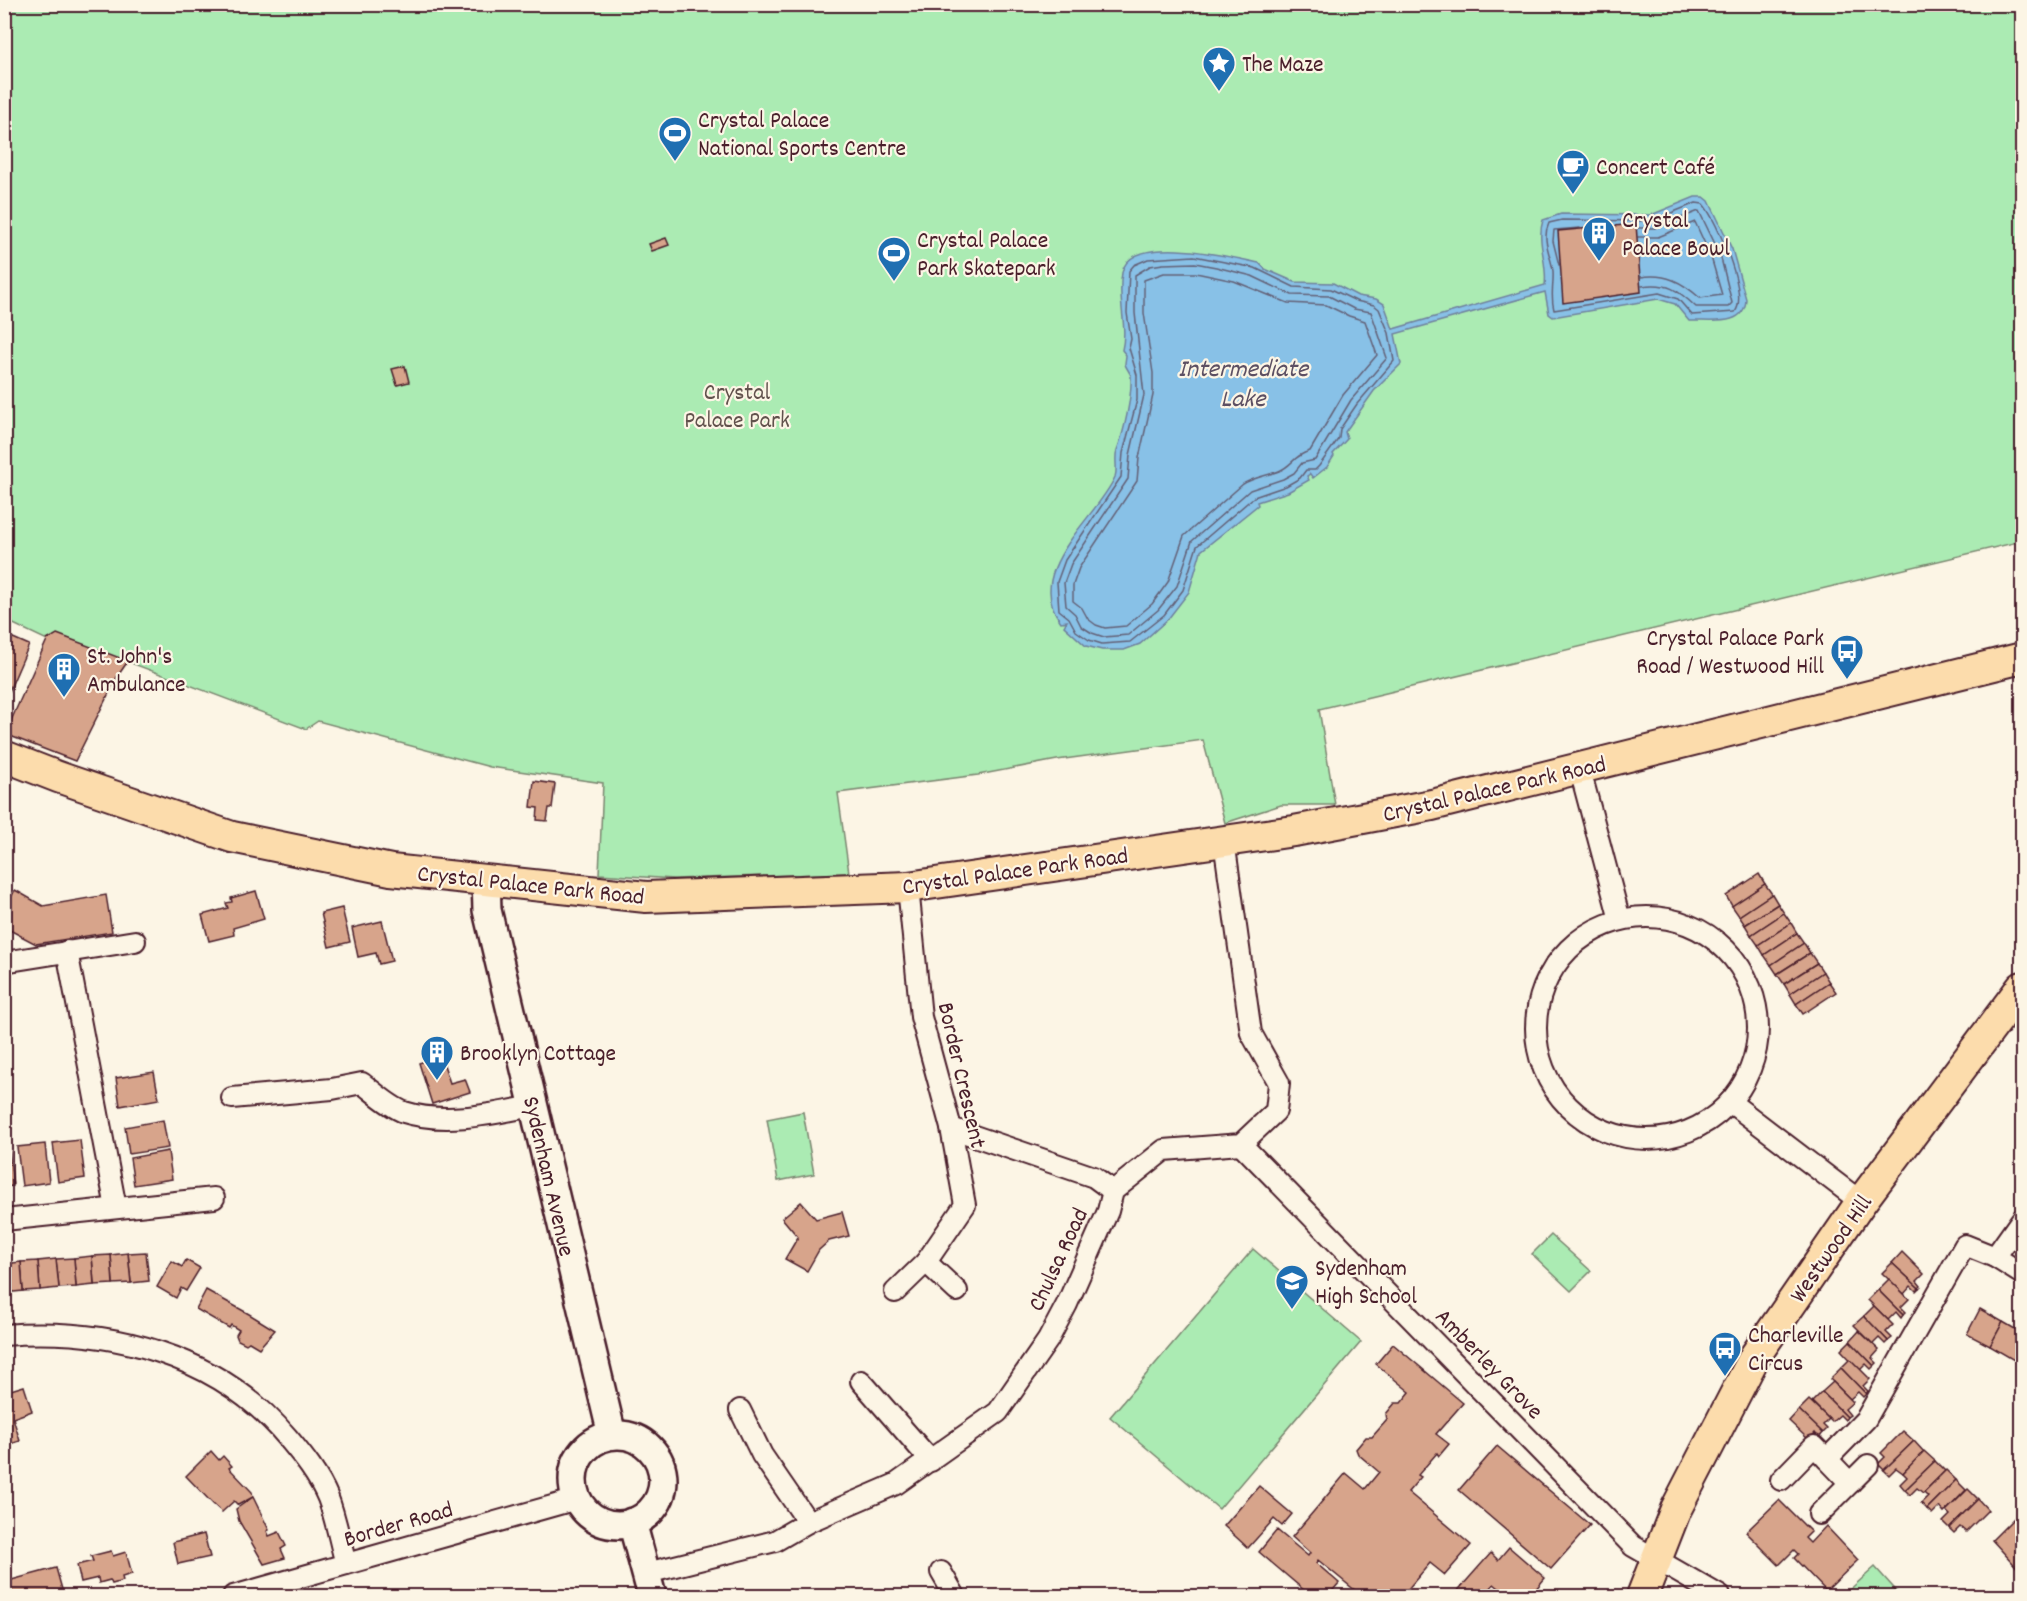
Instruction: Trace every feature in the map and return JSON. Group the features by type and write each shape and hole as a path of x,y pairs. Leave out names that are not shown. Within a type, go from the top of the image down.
{"main road":[{"name":"Crystal Palace Park Road","path":"4,756 232,837 392,870 646,897 908,887 1224,841 1432,805 1580,770 2022,658"},
{"name":"Westwood Hill","path":"1642,1596 1676,1509 1755,1356 1862,1202 2022,987"}],"street":[{"path":"1580,770 1620,920"},
{"path":"1224,841 1251,1033 1279,1083 1276,1111 1241,1144"},
{"name":"Sydenham Avenue","path":"486,880 487,910 612,1435"},
{"name":"Border Crescent","path":"895,1292 926,1262 965,1205 951,1128 921,1017 908,887"},
{"path":"1658,917 1682,922 1716,940 1736,961 1749,984 1757,1011 1757,1043 1745,1080 1730,1102 1702,1124 1666,1137 1637,1139 1608,1132 1585,1121 1567,1106 1547,1078 1535,1035 1537,1007 1545,981 1572,945 1594,929 1620,920 1658,917"},
{"path":"10,961 135,940"},
{"path":"67,951 116,1208"},
{"path":"232,1098 332,1089 362,1083 403,1111 414,1113 446,1117 483,1116 533,1106"},
{"path":"1730,1102 1862,1202"},
{"path":"951,1128 1094,1177 1113,1191"},
{"name":"Chulsa Road","path":"649,1585 775,1541 808,1522 896,1484 998,1412 1048,1340 1067,1304 1108,1211 1113,1191 1164,1150 1241,1144"},
{"name":"Amberley Grove","path":"1241,1144 1633,1546 1720,1596"},
{"path":"4,1220 214,1198"},
{"path":"1995,1257 2022,1219"},
{"path":"1827,1459 1866,1419 1965,1245 1995,1257 2022,1274"},
{"path":"926,1262 957,1291"},
{"path":"4,1335 31,1333 112,1339 168,1353 246,1395 266,1412 306,1459 328,1498 346,1564"},
{"path":"861,1381 931,1461"},
{"path":"740,1410 762,1455 808,1522"},
{"path":"612,1435 624,1435 646,1444 654,1453 661,1469 662,1487 652,1509 633,1522 621,1525 597,1520 577,1499 573,1487 576,1464 590,1444 612,1435"},
{"path":"1781,1480 1814,1446 1850,1483"},
{"path":"1819,1514 1868,1465"},
{"name":"Border Road","path":"233,1596 577,1499"},
{"path":"633,1522 649,1585"},
{"path":"941,1572 954,1596"}],"green space":[{"name":"Crystal Palace Park","path":"5,5 2022,5 2022,541 1319,709 1335,805 1281,805 1225,823 1203,740 1057,760 978,775 838,793 849,873 674,879 599,874 603,783 490,767 318,721 306,729 57,635 47,640 5,620"},
{"path":"803,1112 814,1174 778,1181 767,1119"},
{"path":"1551,1235 1591,1271 1571,1291 1532,1254"},
{"path":"1253,1249 1361,1342 1219,1509 1110,1417"},
{"path":"1875,1567 1901,1596 1849,1596 1846,1593"}],"water":[{"name":"Intermediate Lake","path":"1695,197 1704,197 1709,201 1732,249 1746,299 1740,315 1725,320 1689,321 1675,304 1658,299 1553,317 1549,314 1545,292 1395,334 1401,364 1374,391 1345,432 1347,439 1333,454 1327,467 1313,478 1310,474 1307,476 1309,480 1288,492 1257,502 1258,505 1201,551 1189,592 1168,619 1140,644 1124,650 1102,650 1086,646 1064,626 1067,621 1061,622 1051,603 1050,584 1056,565 1115,477 1116,453 1123,432 1130,393 1131,376 1125,364 1126,355 1122,350 1124,332 1121,292 1122,273 1129,260 1143,253 1184,250 1259,263 1265,269 1295,282 1333,283 1358,296 1376,299 1384,304 1393,329 1545,285 1541,245 1543,220 1561,214 1651,215"}],"building":[{"name":"Crystal Palace Bowl","path":"1636,224 1641,292 1563,303 1558,231"},
{"path":"666,238 669,245 652,251 649,244"},
{"path":"405,366 409,382 397,385 392,369"},
{"path":"4,634 29,645 9,691 4,689"},
{"name":"St. John's Ambulance","path":"57,634 128,661 117,677 75,761 5,734 47,640"},
{"path":"534,781 555,784 552,808 549,808 547,821 537,820 538,808 531,807"},
{"path":"1759,874 1765,884 1732,906 1726,896"},
{"path":"1765,884 1772,894 1739,916 1732,906"},
{"path":"15,890 43,906 106,895 112,932 36,944 4,927 4,910"},
{"path":"256,891 264,919 233,928 234,935 209,941 202,915 228,908 226,903 232,902 231,898"},
{"path":"1772,894 1778,904 1745,925 1739,916"},
{"path":"1778,904 1784,913 1751,935 1745,925"},
{"path":"342,908 350,942 329,947 321,913"},
{"path":"1784,913 1791,923 1758,945 1751,935"},
{"path":"382,921 392,961 379,964 376,953 358,957 352,928"},
{"path":"1791,923 1797,933 1764,955 1758,945"},
{"path":"1797,933 1804,943 1771,965 1764,955"},
{"path":"1804,943 1810,953 1777,974 1771,965"},
{"path":"1810,953 1817,963 1784,984 1777,974"},
{"path":"1817,963 1823,972 1790,994 1784,984"},
{"path":"1823,972 1829,982 1796,1004 1790,994"},
{"path":"1829,982 1836,992 1803,1014 1796,1004"},
{"name":"Brooklyn Cottage","path":"441,1056 450,1083 465,1079 470,1092 432,1104 419,1063"},
{"path":"154,1072 159,1099 120,1106 116,1078"},
{"path":"163,1120 168,1148 129,1154 125,1127"},
{"path":"80,1140 85,1178 58,1182 53,1143"},
{"path":"45,1144 49,1182 22,1186 17,1147"},
{"path":"4,1148 9,1148 13,1186 4,1187"},
{"path":"168,1151 172,1179 134,1185 130,1158"},
{"path":"801,1202 816,1219 842,1212 849,1236 829,1241 819,1250 807,1271 785,1259 798,1237 782,1218"},
{"path":"146,1252 149,1281 131,1283 128,1253"},
{"path":"1902,1252 1924,1274 1917,1281 1921,1286 1919,1288 1892,1263"},
{"path":"128,1253 131,1283 113,1284 111,1255"},
{"path":"111,1255 113,1284 94,1285 92,1256"},
{"path":"92,1256 94,1285 76,1287 74,1258"},
{"path":"74,1258 76,1287 59,1288 56,1259"},
{"path":"56,1259 59,1288 40,1290 38,1261"},
{"path":"186,1260 200,1268 186,1291 181,1288 176,1298 157,1287 172,1261 182,1267"},
{"path":"38,1261 40,1290 23,1291 21,1262"},
{"path":"21,1262 23,1291 4,1293 4,1264"},
{"path":"1892,1263 1919,1288 1916,1291 1911,1286 1904,1294 1882,1273"},
{"path":"1889,1279 1909,1299 1901,1307 1906,1312 1903,1315 1878,1290"},
{"path":"206,1290 275,1330 259,1348 249,1342 246,1344 238,1340 236,1335 239,1330 231,1325 229,1328 196,1309"},
{"path":"1878,1290 1903,1315 1901,1318 1896,1312 1888,1320 1868,1300"},
{"path":"1874,1306 1893,1325 1886,1332 1892,1338 1888,1341 1864,1316"},
{"path":"1980,1309 2003,1322 1990,1346 1967,1334"},
{"path":"1864,1316 1888,1341 1885,1344 1879,1338 1873,1344 1854,1325"},
{"path":"2003,1322 2022,1333 2022,1344 2014,1360 1990,1346"},
{"path":"1859,1331 1879,1350 1872,1358 1877,1363 1874,1366 1850,1341"},
{"path":"1850,1341 1874,1366 1871,1369 1866,1364 1860,1370 1841,1350"},
{"path":"1393,1344 1463,1403 1436,1434 1449,1444 1439,1456 1437,1453 1418,1475 1421,1477 1408,1492 1471,1545 1445,1575 1430,1563 1402,1596 1390,1596 1382,1590 1376,1596 1362,1596 1318,1560 1316,1563 1339,1583 1328,1596 1311,1596 1259,1552 1277,1530 1308,1556 1310,1553 1292,1537 1346,1473 1365,1489 1379,1472 1358,1454 1356,1449 1366,1437 1372,1437 1387,1420 1386,1414 1395,1403 1401,1403 1410,1392 1376,1364"},
{"path":"1850,1359 1870,1379 1863,1386 1868,1391 1866,1394 1841,1368"},
{"path":"1841,1368 1866,1394 1863,1397 1858,1392 1850,1399 1830,1379"},
{"path":"1833,1382 1853,1402 1845,1409 1850,1415 1847,1417 1822,1392"},
{"path":"24,1386 32,1411 13,1418 20,1441 4,1446 4,1392"},
{"path":"1822,1392 1847,1417 1845,1420 1840,1415 1832,1422 1812,1402"},
{"path":"1809,1400 1829,1419 1823,1425 1827,1429 1823,1433 1799,1410"},
{"path":"1799,1410 1823,1433 1819,1438 1815,1433 1809,1440 1789,1421"},
{"path":"1903,1431 1914,1441 1884,1470 1878,1464 1885,1457 1881,1453"},
{"path":"1914,1441 1924,1452 1903,1473 1896,1468 1889,1475 1884,1470"},
{"path":"1497,1446 1590,1525 1551,1569 1459,1490"},
{"path":"211,1451 219,1460 223,1456 232,1466 229,1468 252,1492 253,1497 238,1505 234,1501 222,1512 186,1476"},
{"path":"1924,1451 1935,1461 1905,1490 1900,1484 1907,1477 1903,1473"},
{"path":"1935,1461 1945,1471 1923,1493 1917,1488 1910,1495 1905,1490"},
{"path":"1946,1470 1956,1480 1927,1509 1921,1503 1928,1496 1924,1492"},
{"path":"1956,1480 1966,1490 1944,1513 1939,1507 1932,1514 1927,1509"},
{"path":"1259,1486 1292,1514 1282,1526 1274,1519 1248,1548 1224,1526"},
{"path":"1968,1489 1978,1499 1949,1528 1943,1522 1950,1515 1946,1511"},
{"path":"253,1497 269,1530 267,1531 269,1536 279,1532 286,1546 281,1549 285,1558 264,1564 239,1521 236,1509"},
{"path":"1978,1499 1988,1510 1966,1532 1960,1527 1954,1533 1949,1528"},
{"path":"1779,1500 1811,1532 1805,1538 1810,1543 1826,1526 1858,1560 1826,1591 1794,1558 1798,1554 1794,1550 1779,1565 1746,1532"},
{"path":"2022,1510 2022,1573 1992,1540"},
{"path":"204,1534 210,1557 178,1564 173,1542"},
{"path":"1509,1547 1545,1578 1530,1596 1509,1596 1494,1584 1484,1596 1453,1596 1491,1553 1498,1560"},
{"path":"111,1551 113,1556 126,1552 132,1574 122,1577 123,1581 112,1584 110,1580 99,1583 98,1578 81,1582 77,1565 93,1561 91,1556"},
{"path":"56,1568 63,1593 50,1596 8,1596 4,1582"}],"place":[{"name":"The Maze","path":"1219,92"},
{"name":"Crystal Palace National Sports Centre","path":"675,162"},
{"name":"Concert Café","path":"1573,195"},
{"name":"Crystal Palace Bowl","path":"1599,262"},
{"name":"Crystal Palace Park Skatepark","path":"894,282"},
{"name":"Crystal Palace Park Road / Westwood Hill","path":"1847,680"},
{"name":"St. John's Ambulance","path":"64,698"},
{"name":"Brooklyn Cottage","path":"437,1081"},
{"name":"Sydenham High School","path":"1292,1310"},
{"name":"Charleville Circus","path":"1725,1377"}]}
